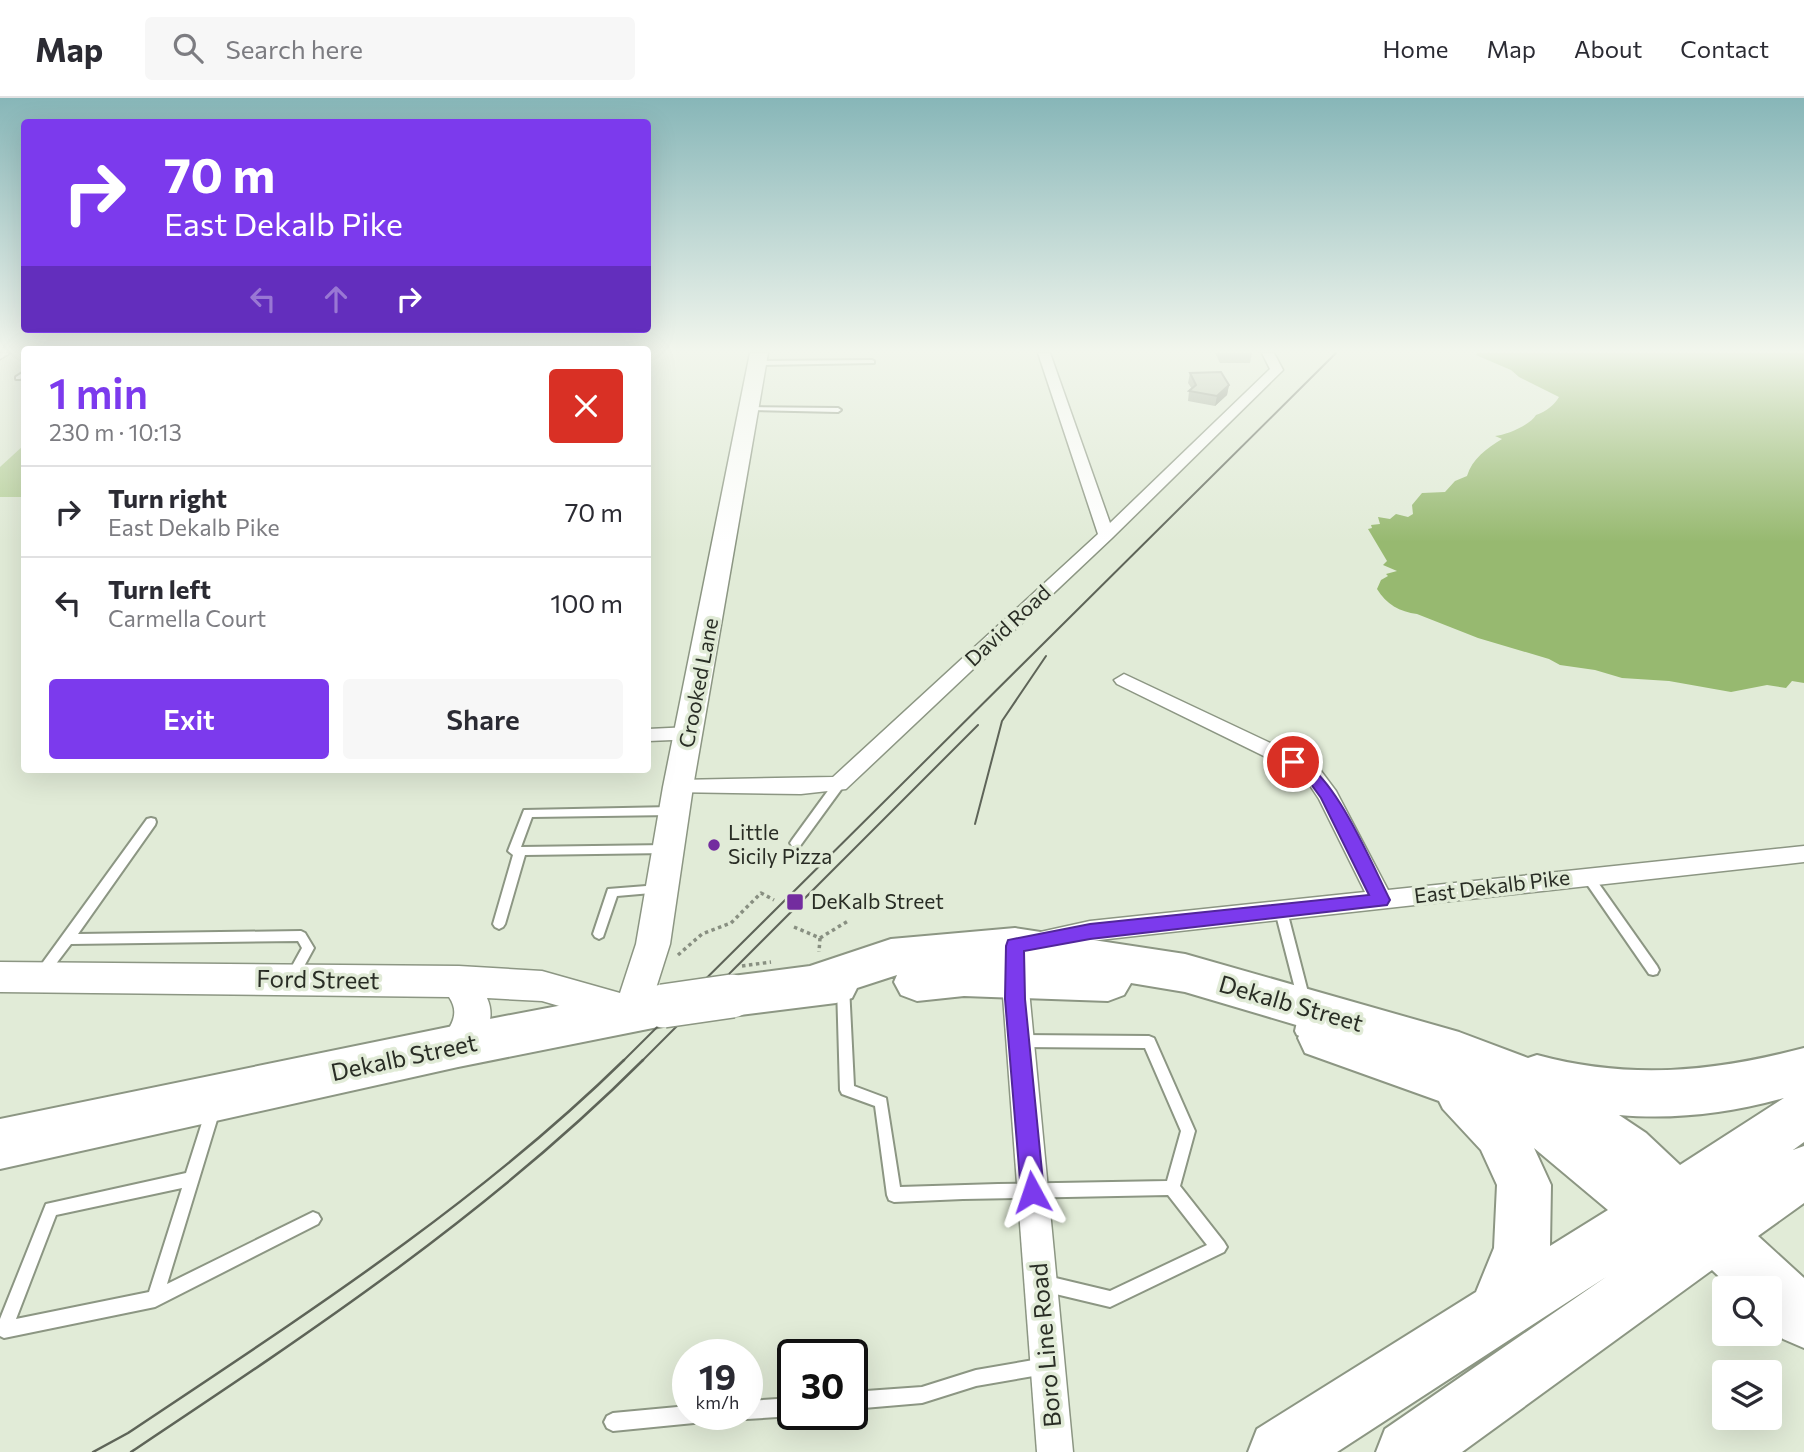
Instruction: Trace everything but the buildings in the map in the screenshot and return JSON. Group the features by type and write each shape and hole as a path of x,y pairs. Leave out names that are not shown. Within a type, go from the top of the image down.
{"highway":[{"name":"Dekalb Street","path":"0,1144 458,1046 648,1009 732,996 824,975 1014,962 1304,1019 1455,1067 1530,1082 1627,1151 1685,1223 1804,1318"},
{"path":"1455,1067 1572,1088 1653,1095 1726,1089 1804,1070"},
{"path":"1455,1067 1500,1132 1524,1185 1522,1248 1499,1310"},
{"path":"1408,1452 1685,1223 1804,1112"},
{"path":"1280,1452 1499,1310 1804,1171"}],"street":[{"name":"Crooked Lane","path":"648,1009 653,944 676,799 748,416"},
{"path":"1065,416 1106,536"},
{"name":"David Road","path":"839,784 1106,536 1229,416"},
{"path":"1124,680 1293,762 1314,776 1351,838 1381,900"},
{"path":"651,735 690,734"},
{"path":"676,799 839,784"},
{"name":"East Dekalb Pike","path":"1014,962 1090,931 1804,854"},
{"name":"Boro Line Road","path":"1014,962 1018,1041 1055,1452"},
{"name":"Ford Street","path":"0,976 459,981 542,986 648,1009"},
{"path":"458,1046 475,1018 474,1004 459,981"}],"lane":[{"path":"796,843 839,784"},
{"path":"668,849 514,852 528,813 676,799"},
{"path":"39,977 151,822"},
{"path":"499,924 520,851"},
{"path":"1588,877 1653,971"},
{"path":"599,934 612,892 662,889"},
{"path":"1281,911 1304,1019"},
{"path":"68,939 301,936 308,948 290,979"},
{"path":"824,975 847,1090 881,1102 894,1195 984,1189 1032,1192 1172,1188"},
{"path":"1018,1041 1149,1042 1188,1131 1172,1188"},
{"path":"155,1299 217,1098"},
{"path":"192,1179 51,1209 5,1330 155,1299 313,1219"},
{"path":"1040,1282 1110,1299 1219,1247 1172,1188"},
{"path":"868,1400 922,1395 976,1378 1048,1366"},
{"path":"613,1422 672,1416"}],"path":[{"path":"672,960 702,934 730,923 761,893 774,900"},
{"path":"820,938 848,921"},
{"path":"794,928 820,938"},
{"path":"820,938 824,975"}],"shaded area":[{"path":"1535,416 1804,416 1804,683 1792,681 1786,688 1767,685 1731,692 1669,681 1622,678 1595,670 1560,665 1549,659 1478,638 1389,603 1377,589 1381,580 1388,576 1386,574 1397,571 1383,565 1387,561 1368,529 1372,528 1371,525 1380,524 1378,517 1390,519 1396,514 1408,517 1413,514 1412,505 1422,493 1445,492 1455,481 1467,476 1472,464 1481,454 1502,439 1495,436 1512,432"},
{"path":"21,448 21,497 0,497 0,467"}],"tram line":[{"path":"623,1061 1272,416"},
{"path":"975,824 1002,721 1046,656"},
{"path":"643,1060 978,725"},
{"path":"93,1452 128,1433 385,1258 508,1163 624,1060"},
{"path":"131,1452 332,1316 461,1220 524,1169 643,1060"}],"place":[{"name":"Little Sicily Pizza","path":"714,845"},
{"name":"DeKalb Street","path":"795,902"}],"route":[{"path":"1032,1192 1015,999 1015,946 1090,931 1381,900 1328,796 1314,776 1293,762"}]}
